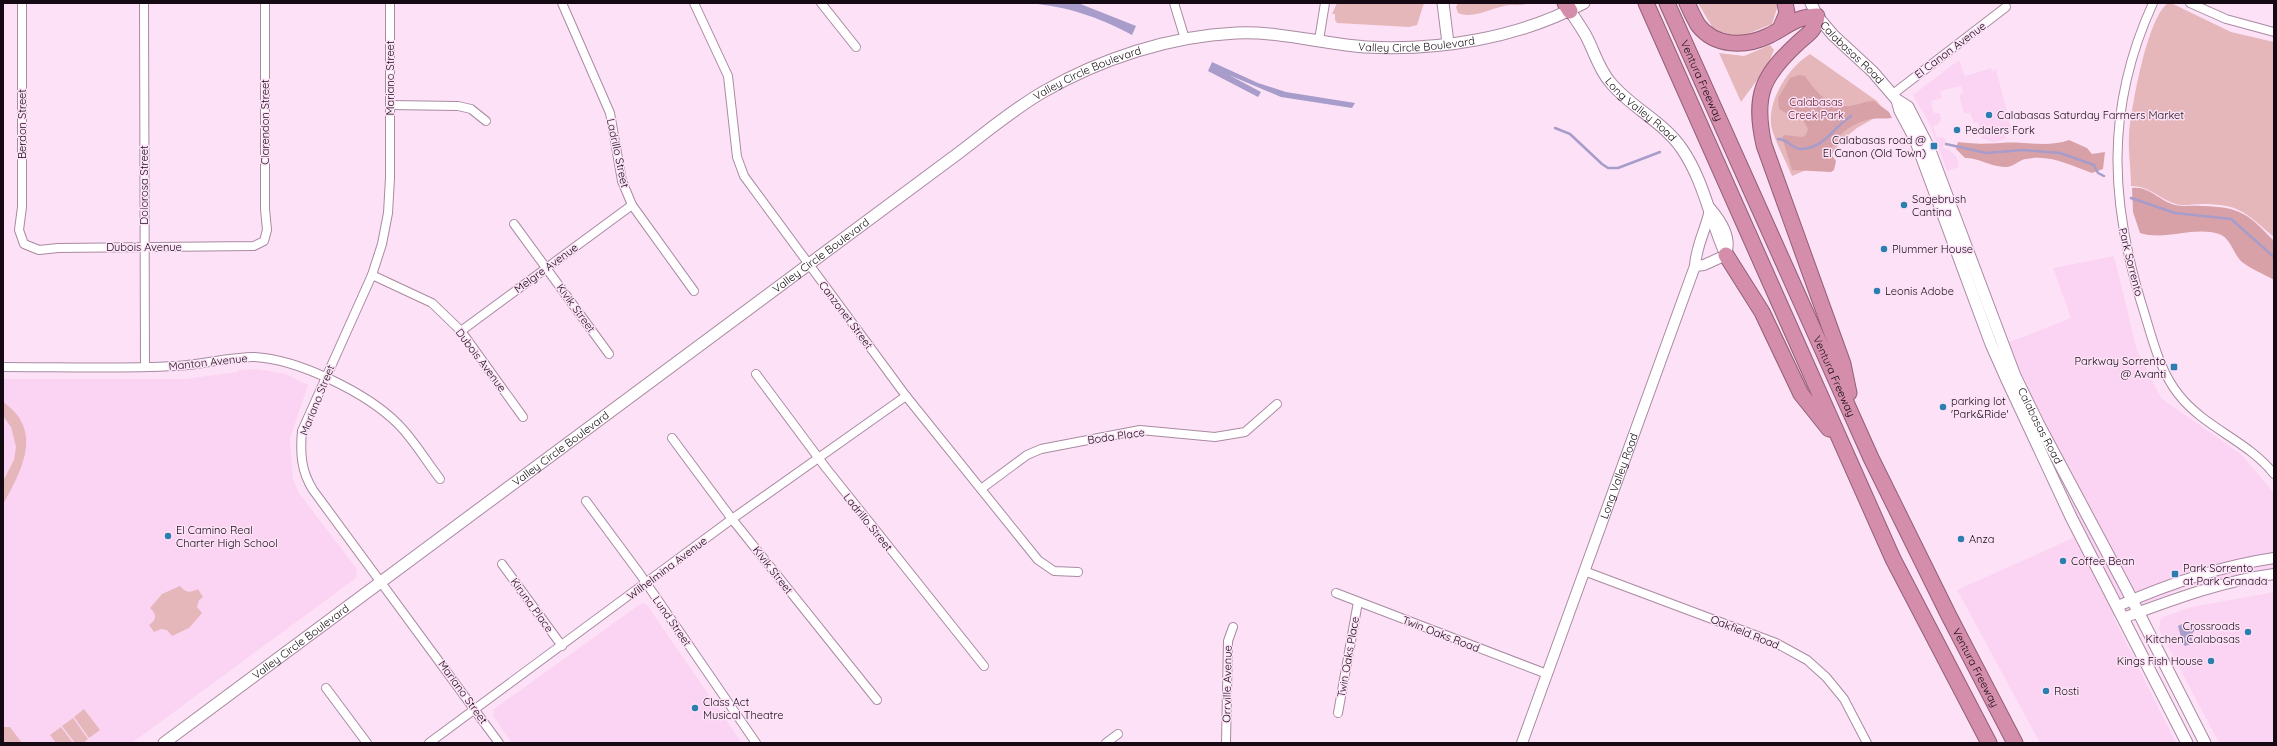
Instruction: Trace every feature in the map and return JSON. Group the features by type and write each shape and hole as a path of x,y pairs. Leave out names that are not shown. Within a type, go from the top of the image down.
{"highway":[{"name":"Ventura Freeway","path":"1646,3 1841,444 1894,559 1989,743"},
{"name":"Ventura Freeway","path":"1667,3 1894,507 2016,743"},
{"path":"1686,3 1698,25 1708,34 1726,42 1748,44 1768,36 1814,9 1816,28 1776,65 1768,78 1762,92 1759,123 1764,145 1843,364 1854,420"},
{"path":"1781,27 1786,13 1785,3"},
{"path":"1726,255 1762,312 1801,394 1841,444"}],"main road":[{"path":"1443,3 1448,43"},
{"name":"Valley Circle Boulevard","path":"164,743 1041,94 1079,74 1115,59 1185,39 1254,32 1365,46 1400,47 1448,43 1509,32 1567,7 1584,3"},
{"name":"Calabasas Road","path":"1805,3 1814,9 1839,40 1873,72 1895,97 1908,107 1929,148 2015,376 2038,424 2132,600 2205,743"},
{"name":"Long Valley Road","path":"1567,7 1585,33 1599,65 1610,82 1621,94 1662,127 1682,148 1694,170 1710,208"},
{"name":"Calabasas Road","path":"1895,97 1900,111 1915,139 2007,380 2068,511 2187,743"},
{"path":"1710,208 1714,228 1726,255"},
{"path":"2179,728 2193,721"}],"street":[{"name":"Berdon Street","path":"22,3 22,207 19,230 24,244"},
{"name":"Dolorosa Street","path":"144,3 145,367"},
{"name":"Clarendon Street","path":"264,241 267,230 265,3"},
{"name":"Mariano Street","path":"390,3 388,213 382,244 372,276 302,431 300,446 303,471 313,490 476,709 499,743"},
{"name":"Ladrillo Street","path":"562,3 610,113 622,181 632,205 694,291"},
{"name":"Canzonet Street","path":"694,3 728,76 737,157 744,176 906,396 1046,567 1054,571 1078,572"},
{"path":"821,3 856,47"},
{"path":"1174,3 1185,39"},
{"path":"1319,40 1325,3"},
{"name":"Park Sorrento","path":"2153,3 2134,48 2125,80 2120,112 2117,145 2117,178 2119,207 2126,248 2154,344 2165,371 2178,394 2195,412 2252,453 2274,474"},
{"path":"2190,3 2226,19 2274,32"},
{"name":"El Canon Avenue","path":"1895,97 2006,8"},
{"path":"390,105 458,106 471,109 486,121"},
{"name":"Melgre Avenue","path":"461,331 632,205"},
{"name":"Long Valley Road","path":"1522,743 1695,266 1696,255 1707,224 1710,208"},
{"name":"Kivik Street","path":"514,224 609,354"},
{"name":"Dubois Avenue","path":"24,244 39,250 58,248 254,246 264,241"},
{"path":"1695,266 1704,265 1726,255"},
{"name":"Dubois Avenue","path":"372,276 432,303 461,331 523,417"},
{"name":"Manton Avenue","path":"3,367 187,366 235,358 273,358 292,364 353,390 376,405 398,425 440,479"},
{"name":"Ladrillo Street","path":"756,374 818,458 984,666"},
{"name":"Wilhelmina Avenue","path":"429,743 732,519 906,396"},
{"name":"Boda Place","path":"981,489 1027,455 1042,449 1140,430 1215,437 1245,432 1277,404"},
{"name":"Kivik Street","path":"672,438 732,519 876,700"},
{"name":"Lund Street","path":"586,501 646,584 756,743"},
{"path":"2118,606 2199,575 2255,561 2274,558"},
{"name":"Kiruna Place","path":"502,564 562,646"},
{"name":"Oakfield Road","path":"1584,571 1776,643 1807,660 1826,677 1844,699 1867,743"},
{"path":"2123,618 2228,583 2274,574"},
{"name":"Twin Oaks Road","path":"1336,593 1547,674"},
{"name":"Twin Oaks Place","path":"1338,713 1358,602"},
{"name":"Orrville Avenue","path":"1226,743 1228,641 1233,627"},
{"path":"326,688 367,743"},
{"path":"1106,743 1118,734"}],"shaded area":[{"path":"1028,3 1078,3 1136,26 1132,35 1082,13"},
{"name":"Calabasas Saturday Farmers Market","path":"1959,60 1965,76 1991,68 1992,71 1996,69 2012,132 2005,134 2006,139 1994,142 1982,139 1978,122 1974,123 1970,113 1966,114 1963,111 1959,95 1963,93 1961,86 1940,91 1942,98 1931,101 1934,113 1940,113 1941,119 1939,124 1933,126 1937,138 1942,137 1946,140 1943,148 1949,150 1957,157 1959,167 1947,171 1930,125 1913,95"},
{"path":"1212,62 1258,83 1286,92 1355,103 1352,108 1281,97 1229,75 1261,92 1258,97 1208,71"},
{"path":"2114,256 2137,350 2161,398 2241,454 2274,493 2274,569 2192,585 2113,616 2176,743 2040,743 1957,590 2073,538 2049,454 1999,346 2071,318 2053,268"},
{"name":"El Camino Real Charter High School","path":"257,369 286,374 308,385 290,439 293,479 299,493 357,569 356,578 132,743 3,743 3,379 184,379 238,372 238,370"},
{"path":"2274,592 2274,743 2219,743 2159,629 2160,621 2163,617 2191,607"},
{"path":"644,603 647,605 742,743 512,743 493,716 494,709 640,604"},
{"path":"2182,624 2186,628 2194,626 2196,629 2191,635 2193,643 2185,646 2183,644 2178,626"}],"green space":[{"path":"1337,3 1424,3 1417,25 1409,27 1337,23 1335,20 1335,14 1332,14"},
{"path":"1458,3 1529,3 1504,6 1478,14 1464,15 1458,13 1456,7"},
{"path":"1698,3 1778,3 1778,5 1772,24 1740,37 1714,30"},
{"path":"2167,4 2173,4 2231,32 2274,42 2274,237 2249,216 2234,208 2214,204 2176,204 2167,201 2143,188 2131,186 2129,135 2141,65 2153,27 2160,13"},
{"path":"1770,45 1774,50 1766,68 1741,102 1719,53 1744,56"},
{"name":"Calabasas Creek Park","path":"1810,54 1877,101 1885,112 1857,128 1842,140 1827,161 1792,176 1774,135 1771,124 1771,114 1776,94 1782,84 1795,67"},
{"path":"1799,75 1805,76 1818,93 1835,104 1850,106 1874,101 1889,112 1892,118 1864,121 1845,131 1835,141 1832,147 1831,154 1836,161 1834,170 1831,172 1792,170 1782,137 1784,135 1802,137 1806,135 1808,129 1800,115 1786,113 1779,109 1778,98 1790,78"},
{"path":"2069,140 2087,148 2092,154 2105,152 2103,169 2092,173 2052,159 2044,158 2026,159 2004,167 1975,159 1965,158 1956,149 1958,142 1980,144 2052,144"},
{"path":"2132,188 2144,189 2175,205 2226,208 2235,210 2250,218 2274,241 2274,280 2242,262 2226,239 2219,234 2199,232 2150,235 2140,233 2133,212"},
{"path":"3,402 16,413 23,426 26,438 26,452 16,479 3,505 3,481 14,460 16,447 11,427 3,416"},
{"path":"180,586 188,592 198,589 203,597 199,600 197,607 202,613 189,628 172,636 167,630 161,629 154,632 149,625 154,621 155,615 150,608 162,594"},
{"path":"84,709 100,730 89,738 74,717"},
{"path":"73,718 88,739 83,743 75,743 62,726"},
{"path":"3,727 10,727 22,743 3,743"},
{"path":"61,727 73,743 56,743 50,735"}],"waterway":[{"path":"1778,139 1784,140 1800,149 1809,148 1828,137 1851,116"},
{"path":"1555,128 1570,134 1608,168 1618,168 1660,152"},
{"path":"1946,144 1986,153 2023,150 2060,153 2094,165 2098,173 2104,176"},
{"path":"2131,198 2175,213 2231,219 2274,257"}],"place":[{"name":"Calabasas Saturday Farmers Market","path":"1989,115"},
{"name":"Pedalers Fork","path":"1957,130"},
{"name":"Calabasas road @ El Canon (Old Town)","path":"1934,146"},
{"name":"Sagebrush Cantina","path":"1904,205"},
{"name":"Plummer House","path":"1884,249"},
{"name":"Leonis Adobe","path":"1877,291"},
{"name":"Parkway Sorrento @ Avanti","path":"2174,367"},
{"name":"parking lot 'Park&Ride'","path":"1943,407"},
{"name":"El Camino Real Charter High School","path":"168,536"},
{"name":"Anza","path":"1961,539"},
{"name":"Coffee Bean","path":"2063,561"},
{"name":"Park Sorrento at Park Granada","path":"2175,574"},
{"name":"Crossroads Kitchen Calabasas","path":"2248,632"},
{"name":"Kings Fish House","path":"2211,661"},
{"name":"Rosti","path":"2046,691"},
{"name":"Class Act Musical Theatre","path":"695,708"}]}
